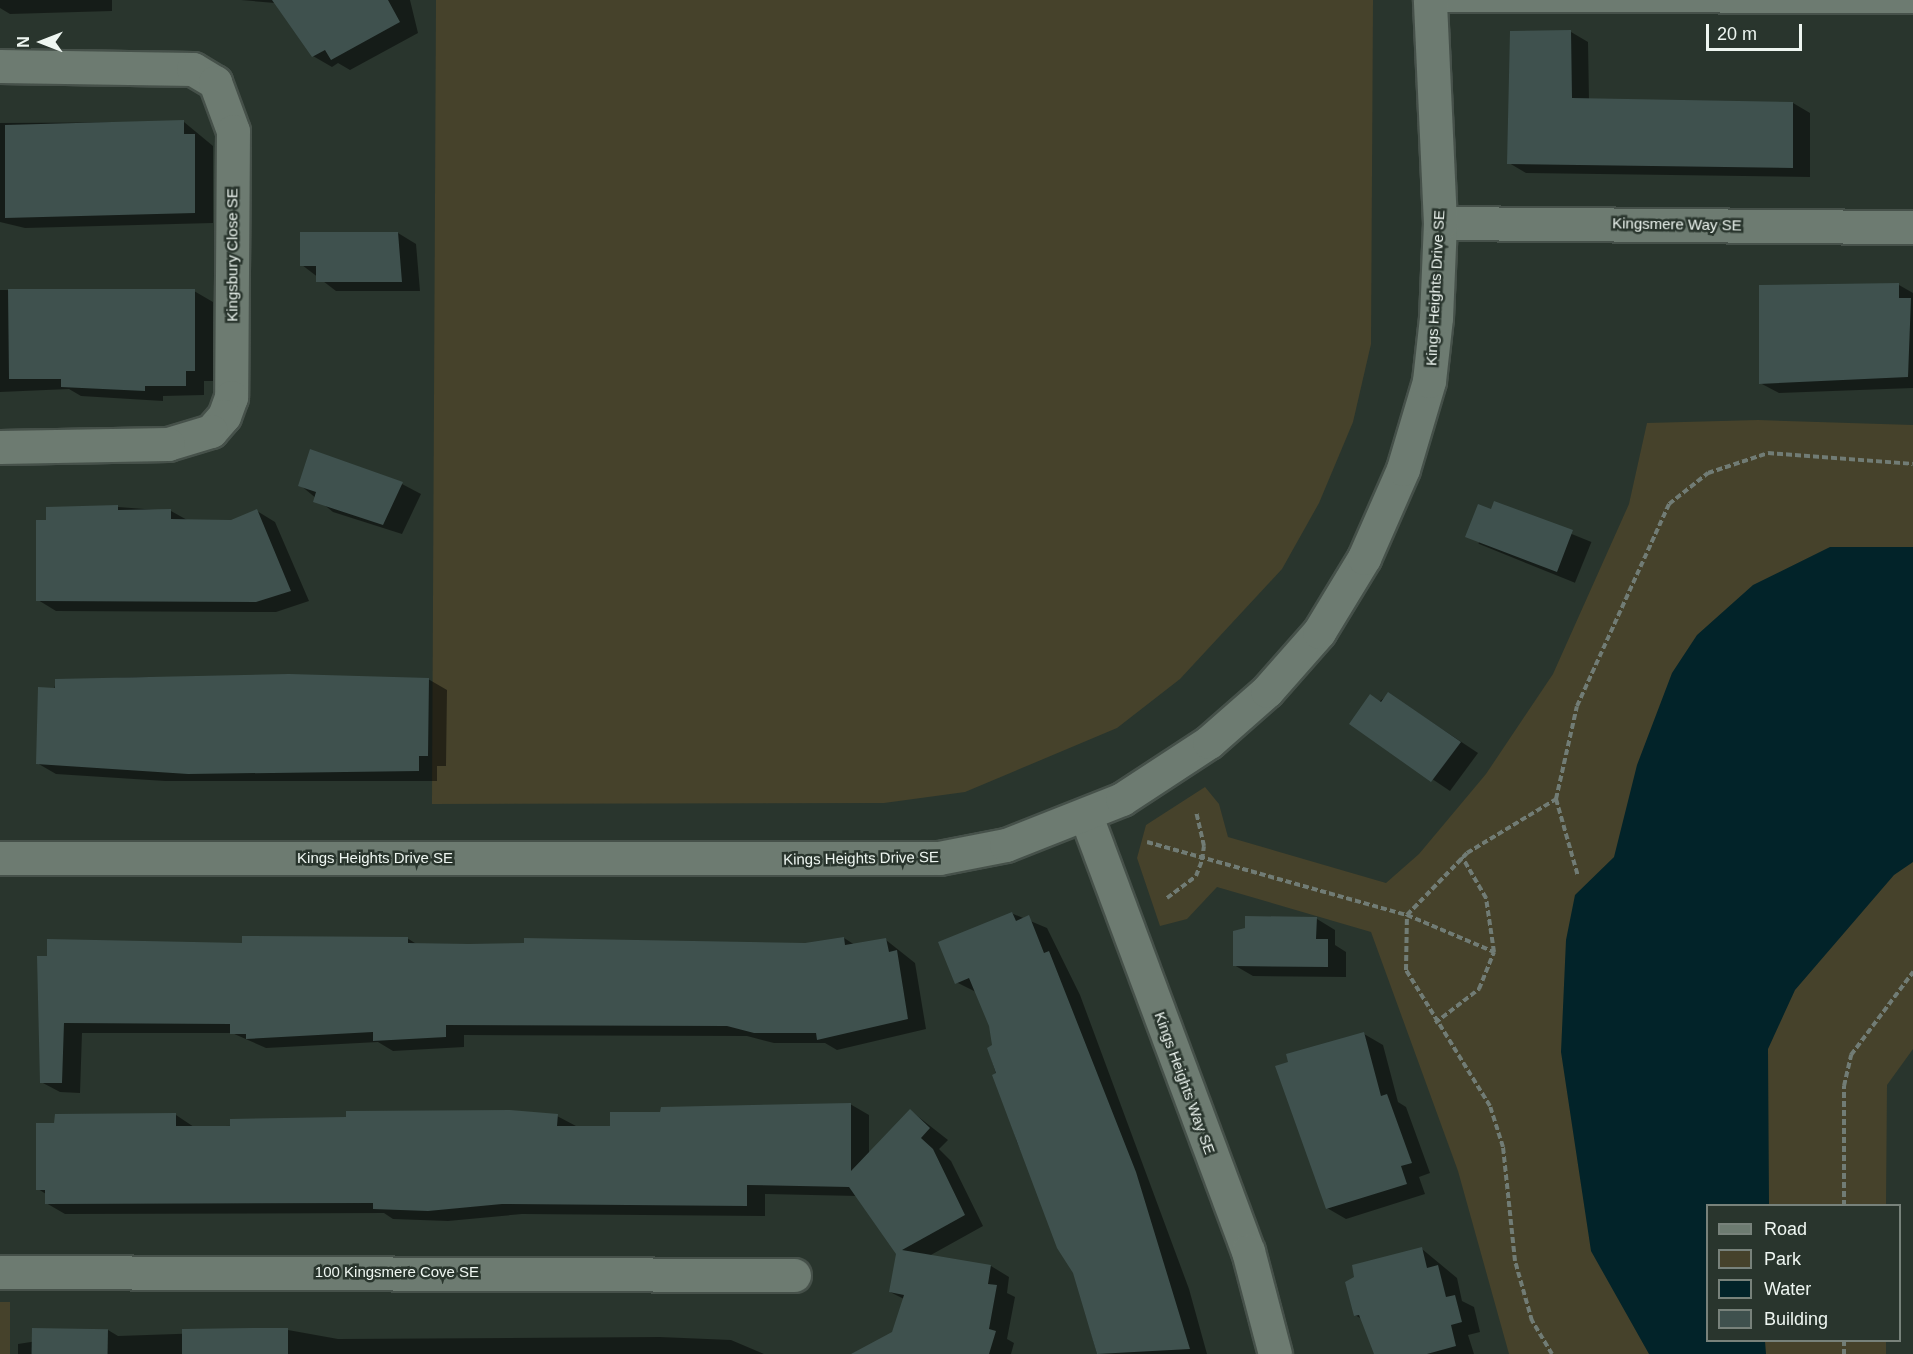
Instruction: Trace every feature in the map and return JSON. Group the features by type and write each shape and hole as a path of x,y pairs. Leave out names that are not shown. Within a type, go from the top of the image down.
{"street":[{"name":"Kings Heights Drive SE","path":"0,858 939,858 1006,845 1086,816 1209,742 1268,691 1319,632 1364,558 1403,469 1429,381 1440,223 1431,1"},
{"name":"Kingsbury Close SE","path":"0,66 193,69 215,82 233,131 231,397 224,416 211,431 168,444 0,447"},
{"name":"Kingsmere Way SE","path":"1440,223 1913,227"},
{"name":"Kings Heights Way SE","path":"1086,816 1248,1251 1275,1354"},
{"name":"100 Kingsmere Cove SE","path":"0,1272 794,1275"}],"lane":[{"path":"1431,1 1913,5"}],"path":[{"path":"1578,876 1556,799 1577,706 1669,504 1708,473 1768,453 1913,464"},
{"path":"1552,1354 1533,1321 1515,1261 1503,1147 1490,1106 1435,1023 1406,970 1407,915 1462,857 1556,799"},
{"path":"1167,898 1196,876 1202,860 1204,846 1196,812"},
{"path":"1147,842 1202,860 1407,915 1494,952"},
{"path":"1435,1023 1479,989 1494,952 1486,898 1462,857"},
{"path":"1844,1204 1844,1086 1851,1055 1913,972"}],"green space":[{"path":"436,0 1373,0 1371,344 1353,422 1319,503 1282,569 1180,679 1117,728 965,792 884,803 432,804"},
{"path":"1758,420 1913,425 1913,1049 1887,1085 1886,1204 1706,1204 1706,1342 1886,1342 1886,1354 1509,1354 1458,1171 1371,932 1217,887 1187,919 1160,926 1137,858 1146,825 1205,787 1219,804 1228,837 1386,883 1419,854 1486,774 1553,674 1629,504 1647,423"},
{"path":"0,1302 10,1302 10,1354 0,1354"}],"water":[{"path":"1830,547 1913,547 1913,862 1894,875 1795,990 1768,1049 1769,1204 1706,1204 1706,1342 1765,1342 1766,1354 1649,1354 1591,1251 1561,1052 1566,940 1575,895 1614,857 1637,765 1672,673 1697,635 1753,585"}],"building":[{"path":"272,0 388,0 400,22 331,60 325,50 312,57"},
{"path":"1571,30 1572,98 1793,102 1793,168 1507,164 1510,31"},
{"path":"184,120 184,134 195,134 195,213 5,218 5,125"},
{"path":"300,232 398,232 402,282 316,282 316,266 300,266"},
{"path":"1899,283 1899,298 1911,298 1908,377 1759,384 1759,285"},
{"path":"8,289 195,289 195,371 186,371 186,386 145,386 145,391 61,387 61,379 9,379"},
{"path":"310,449 403,482 383,525 313,502 316,492 298,486"},
{"path":"1494,501 1573,530 1557,572 1465,537 1478,504 1491,509"},
{"path":"118,505 118,510 171,509 171,519 231,520 257,509 291,591 256,602 36,601 36,520 46,520 46,507"},
{"path":"289,674 429,678 428,756 419,756 419,771 188,774 36,764 38,687 55,688 55,679"},
{"path":"1388,692 1461,742 1431,782 1349,724 1370,694 1381,702"},
{"path":"1012,912 1016,921 1029,915 1044,953 1049,951 1136,1172 1190,1349 1097,1354 1073,1273 1057,1248 992,1075 996,1073 987,1048 992,1045 989,1026 969,978 955,984 938,942"},
{"path":"1245,916 1317,917 1316,939 1328,939 1328,967 1233,966 1233,931 1245,928"},
{"path":"242,936 408,937 408,943 469,944 524,943 524,938 805,943 844,937 845,945 886,938 889,952 897,950 908,1019 817,1040 816,1033 754,1033 727,1026 446,1025 446,1037 373,1041 373,1032 246,1039 246,1034 230,1034 230,1024 64,1023 62,1083 40,1083 37,956 47,956 47,939 242,943"},
{"path":"1364,1032 1381,1096 1387,1094 1412,1163 1401,1166 1407,1184 1326,1209 1275,1066 1288,1062 1286,1054"},
{"path":"851,1103 851,1171 910,1109 930,1128 921,1138 933,1149 965,1215 902,1250 991,1265 988,1284 997,1285 989,1329 996,1331 989,1354 851,1354 892,1332 904,1295 889,1292 896,1254 849,1187 747,1185 747,1206 502,1204 428,1211 373,1209 373,1203 45,1204 45,1190 36,1190 36,1123 54,1123 55,1114 176,1113 176,1126 230,1126 230,1119 346,1117 346,1111 510,1110 558,1114 557,1126 610,1126 610,1112 660,1112 661,1107"},
{"path":"1422,1247 1427,1268 1438,1265 1446,1297 1455,1295 1462,1322 1451,1325 1456,1346 1427,1354 1374,1354 1359,1315 1354,1316 1345,1282 1354,1277 1352,1265"},
{"path":"32,1328 108,1329 108,1354 32,1354"},
{"path":"288,1328 288,1354 182,1354 182,1329"}]}
